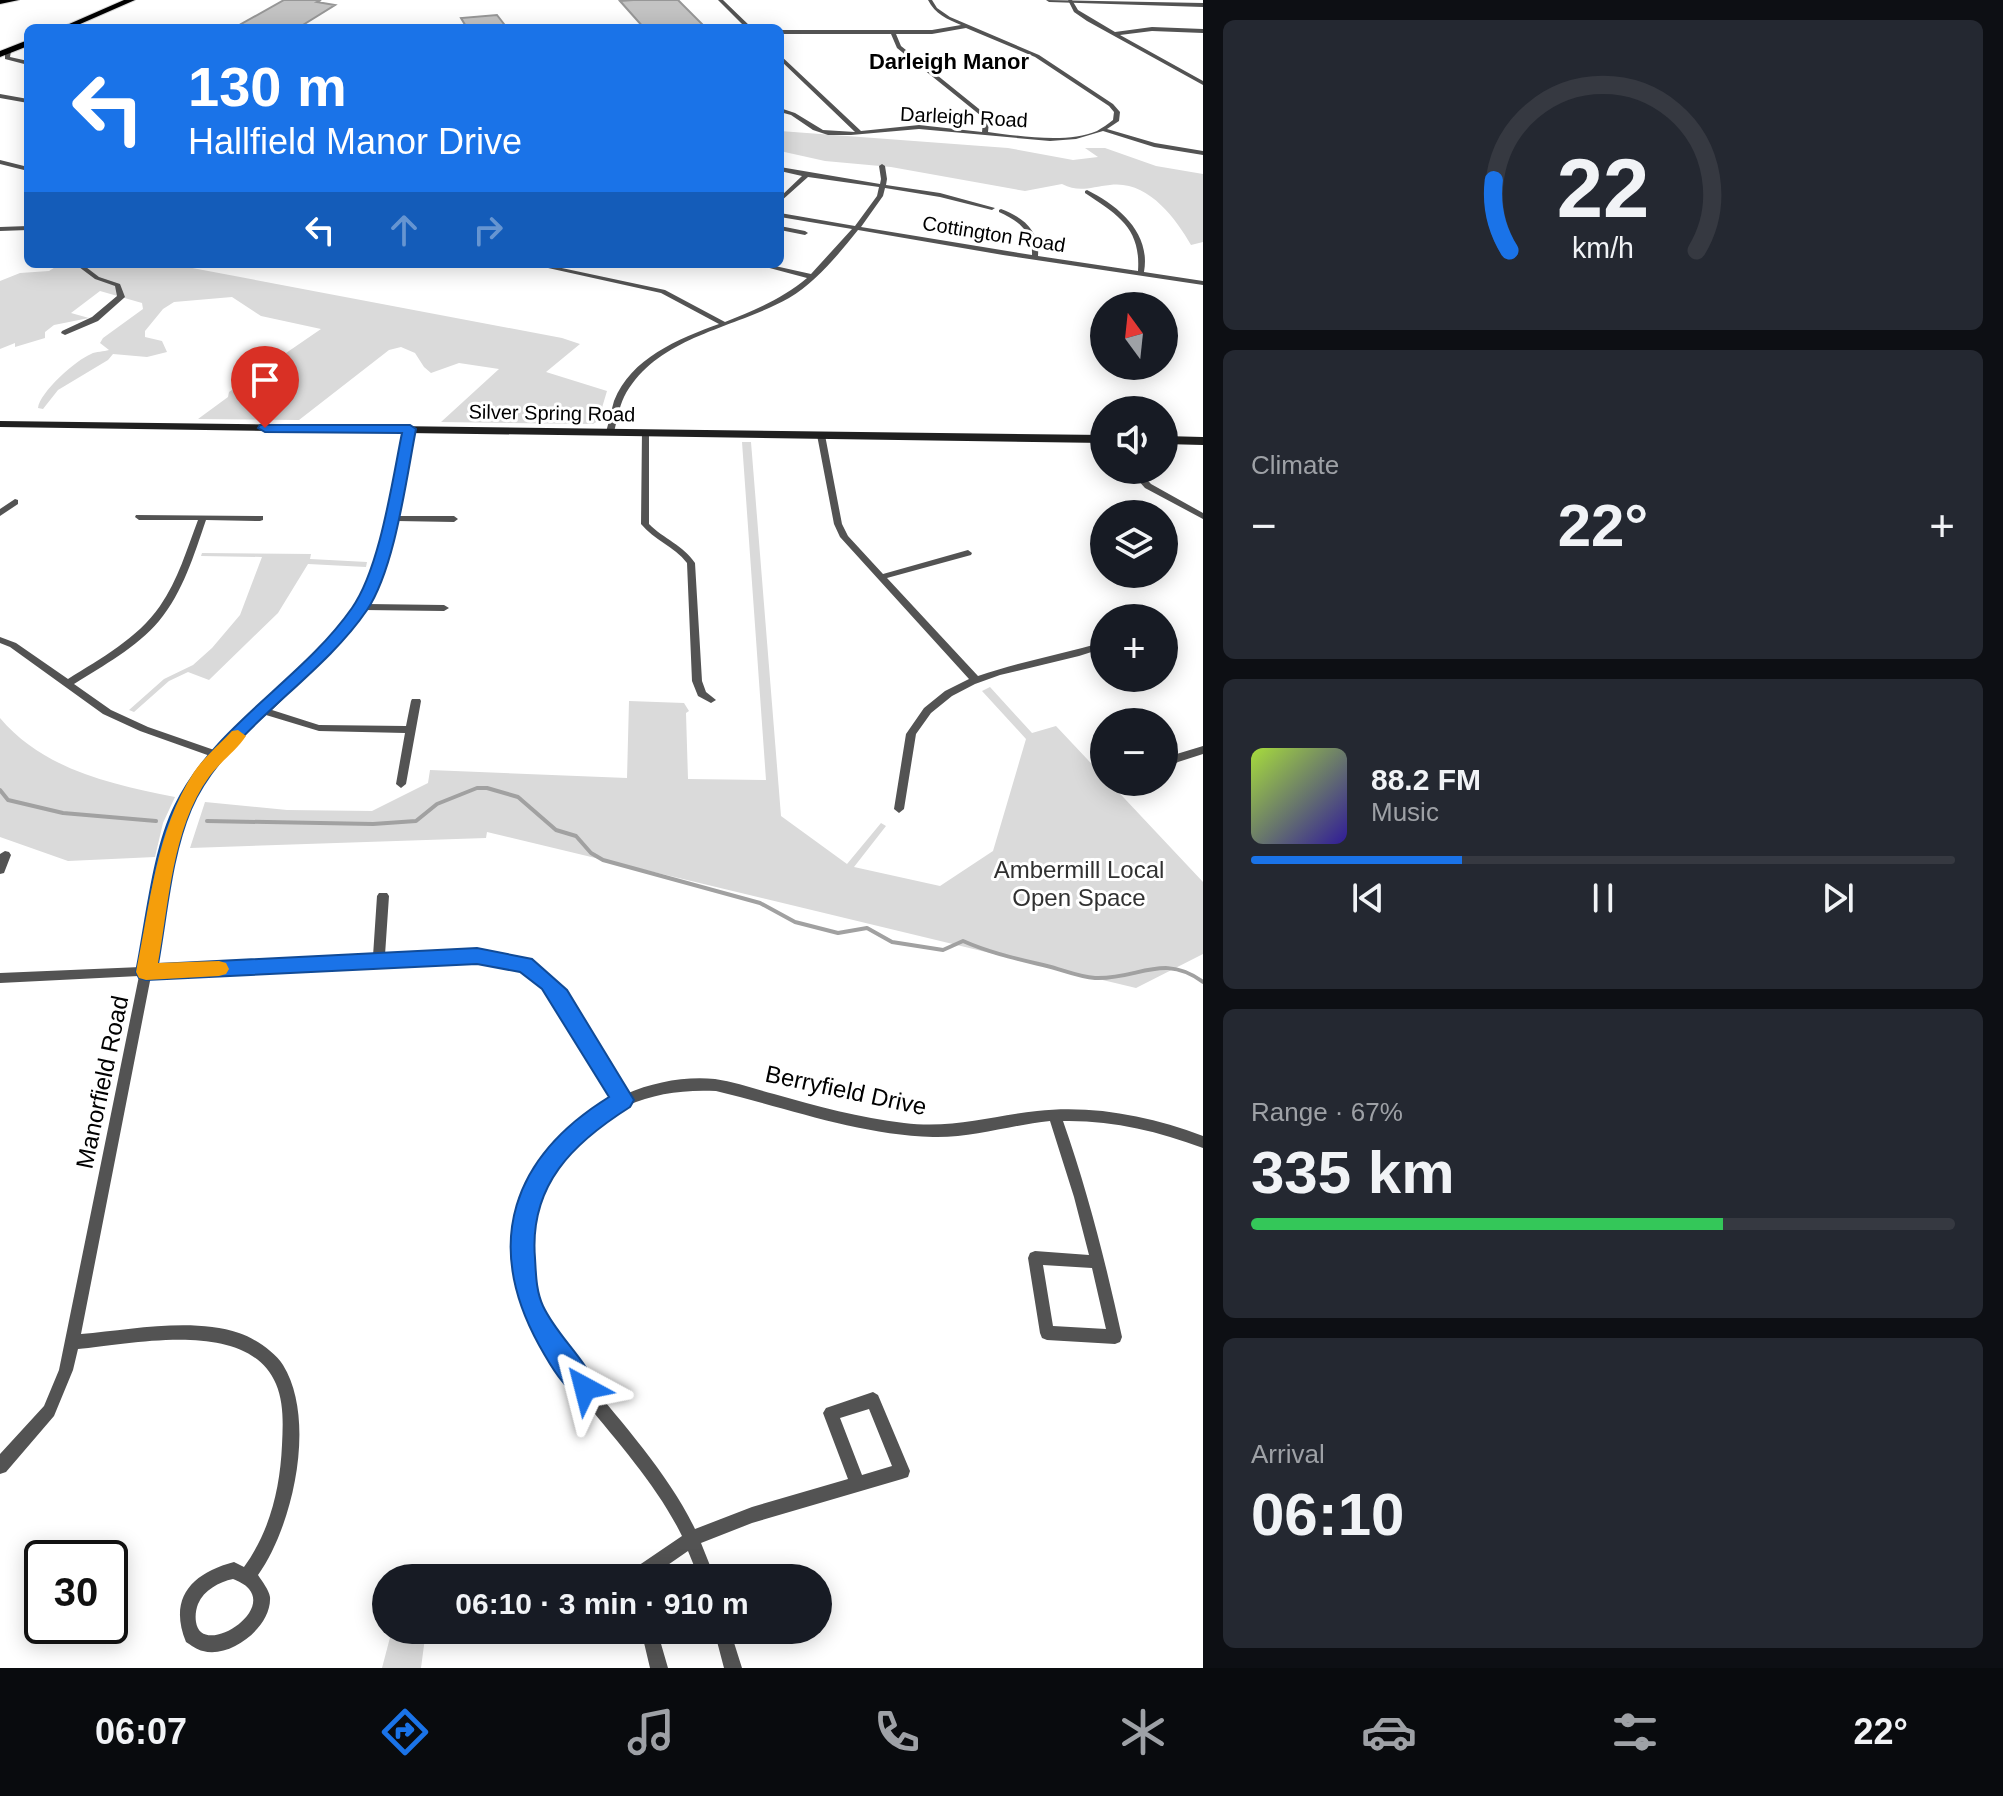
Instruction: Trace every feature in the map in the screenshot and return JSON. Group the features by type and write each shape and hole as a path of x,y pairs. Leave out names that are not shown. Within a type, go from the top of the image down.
{"main road":[{"path":"0,2 15,0"},
{"path":"74,24 131,0"},
{"path":"3,55 24,45"},
{"name":"Silver Spring Road","path":"0,424 1090,439"},
{"path":"1178,440 1203,441"}],"street":[{"path":"720,0 745,24"},
{"path":"930,0 942,14 1037,56 1105,100 1117,112 1117,117 1105,130 1154,145 1203,153"},
{"path":"1049,0 1203,5"},
{"path":"1070,1 1082,15 1203,83"},
{"path":"784,32 938,32 966,26"},
{"path":"1114,34 1152,29 1203,31"},
{"path":"892,31 899,47 982,114 986,122 985,132"},
{"path":"3,55 24,63"},
{"path":"3,55 24,63"},
{"path":"784,61 860,133"},
{"path":"784,73 797,73"},
{"path":"0,96 24,100"},
{"name":"Darleigh Road","path":"784,111 795,114 818,131 860,133 921,127 1059,138 1105,130"},
{"path":"0,162 24,168"},
{"path":"610,432 616,398 634,376 671,347 787,297 813,277 873,205 883,187 882,166"},
{"path":"784,170 955,198 992,208"},
{"path":"784,196 806,175"},
{"path":"1087,192 1118,214 1138,236 1143,250 1141,271"},
{"path":"1001,211 1031,231 1036,240 1035,258"},
{"name":"Cottington Road","path":"784,216 1035,258 1202,282"},
{"path":"0,229 24,228"},
{"path":"784,229 805,233"},
{"path":"65,333 95,319 121,297 118,285 97,278 83,268"},
{"path":"556,268 663,291 724,324"},
{"path":"574,271 577,268"},
{"path":"774,268 813,277"},
{"name":"Manorfield Road","path":"0,1466 49,1411 61,1388 176,827 192,789 217,755 340,635 361,607 376,574 392,518 410,429"},
{"path":"645,433 645,524 655,534 679,548 691,563 697,681 702,694 711,700"},
{"path":"821,435 841,531 976,680"},
{"path":"1146,484 1203,516"},
{"path":"0,513 15,502"},
{"path":"139,517 260,518"},
{"path":"67,684 129,643 157,616 176,585 203,517"},
{"path":"392,518 454,519"},
{"path":"881,577 968,553"},
{"path":"361,607 444,608"},
{"path":"0,640 13,645 124,720 217,755"},
{"path":"899,809 907,747 917,724 938,702 976,680 1018,665 1090,648"},
{"path":"401,784 416,701"},
{"path":"265,711 319,728 410,730"},
{"path":"1178,758 1203,750"},
{"path":"0,870 5,855"},
{"path":"379,961 383,896"},
{"path":"0,978 477,956 525,965 560,996 623,1100"},
{"name":"Berryfield Drive","path":"701,1564 691,1539 661,1488 554,1348 525,1288 521,1258 524,1217 541,1175 555,1152 584,1124 623,1100 648,1090 674,1085 716,1085 890,1126 933,1131 985,1128 1054,1115 1132,1120 1203,1142"},
{"path":"1054,1115 1082,1195 1099,1262 1115,1337 1047,1333 1035,1258 1099,1262"},
{"path":"72,1342 213,1335 237,1340 277,1370 287,1393 291,1433 274,1528 267,1546 248,1575"},
{"path":"655,1564 691,1539 752,1515 858,1484 902,1471 873,1400 831,1413 858,1484"},
{"path":"234,1570 248,1575 258,1586 262,1601 259,1618 251,1634 238,1646 222,1652 206,1650 195,1642 188,1628 187,1611 193,1594 205,1580 219,1572 234,1570"},
{"path":"653,1644 659,1668"},
{"path":"726,1644 733,1668"}],"green space":[{"path":"784,131 1008,148 1073,160 1098,157 1085,148 1105,148 1156,166 1203,174 1203,242 1191,245 1168,212 1148,194 1123,185 1080,189 1062,184 1025,191 891,167 825,161 784,152"},
{"path":"54,268 192,268 562,338 580,344 546,372 607,391 598,421 593,424 441,422 499,369 459,363 431,373 415,353 401,347 389,350 299,420 198,419 228,397 229,392 321,329 261,316 232,297 174,302 163,309 145,331 145,337 162,341 167,352 147,357 113,354 58,390 43,409 38,408 40,401 60,377 84,357 109,350 100,343 103,338 143,309 142,303 100,291 71,313 89,318 54,325 45,332 45,338 0,349 0,281 20,273"},
{"name":"Ambermill Local Open Space","path":"742,442 751,442 781,816 847,864 881,823 886,826 854,867 940,886 993,851 1026,739 982,691 990,687 1032,733 1056,726 1090,762 1090,796 1122,796 1203,882 1203,954 1136,988 487,832 486,838 190,848 205,802 287,810 372,811 428,783 430,770 627,778 629,701 684,703 689,711 686,713 688,779 766,780"},
{"path":"202,553 311,554 310,559 367,562 366,567 308,564 278,613 209,680 188,672 169,681 134,712 129,710 164,679 193,665 240,615 262,557 201,556"},
{"path":"0,718 37,750 80,772 175,797 163,823 155,857 68,861 0,837"},
{"path":"388,1644 424,1644 421,1668 382,1668"}],"building":[{"path":"284,0 321,0 317,2 335,5 304,24 241,24"},
{"path":"678,0 702,24 640,24 620,1"},
{"path":"497,15 504,24 465,24 461,18"}],"waterway":[{"path":"207,821 373,824 416,821 437,804 477,788 487,788 518,797 556,830 576,836 591,853 603,860 760,903 795,922 838,933 867,928 892,942 943,950 963,941 1089,977 1110,978 1163,968 1189,973 1203,982"},
{"path":"0,790 8,800 63,813 156,821"}],"slow traffic":[{"path":"219,969 146,972 170,849 183,808 202,773 238,736"}],"district":[{"name":"Darleigh Manor","path":"949,61"}],"route":[{"path":"265,428 410,429 384,550 361,607 323,654 217,755 192,789 170,849 146,972 477,956 525,965 549,983 623,1100 584,1124 555,1152 529,1201 521,1238 525,1288 533,1310 554,1348 585,1388"}]}
